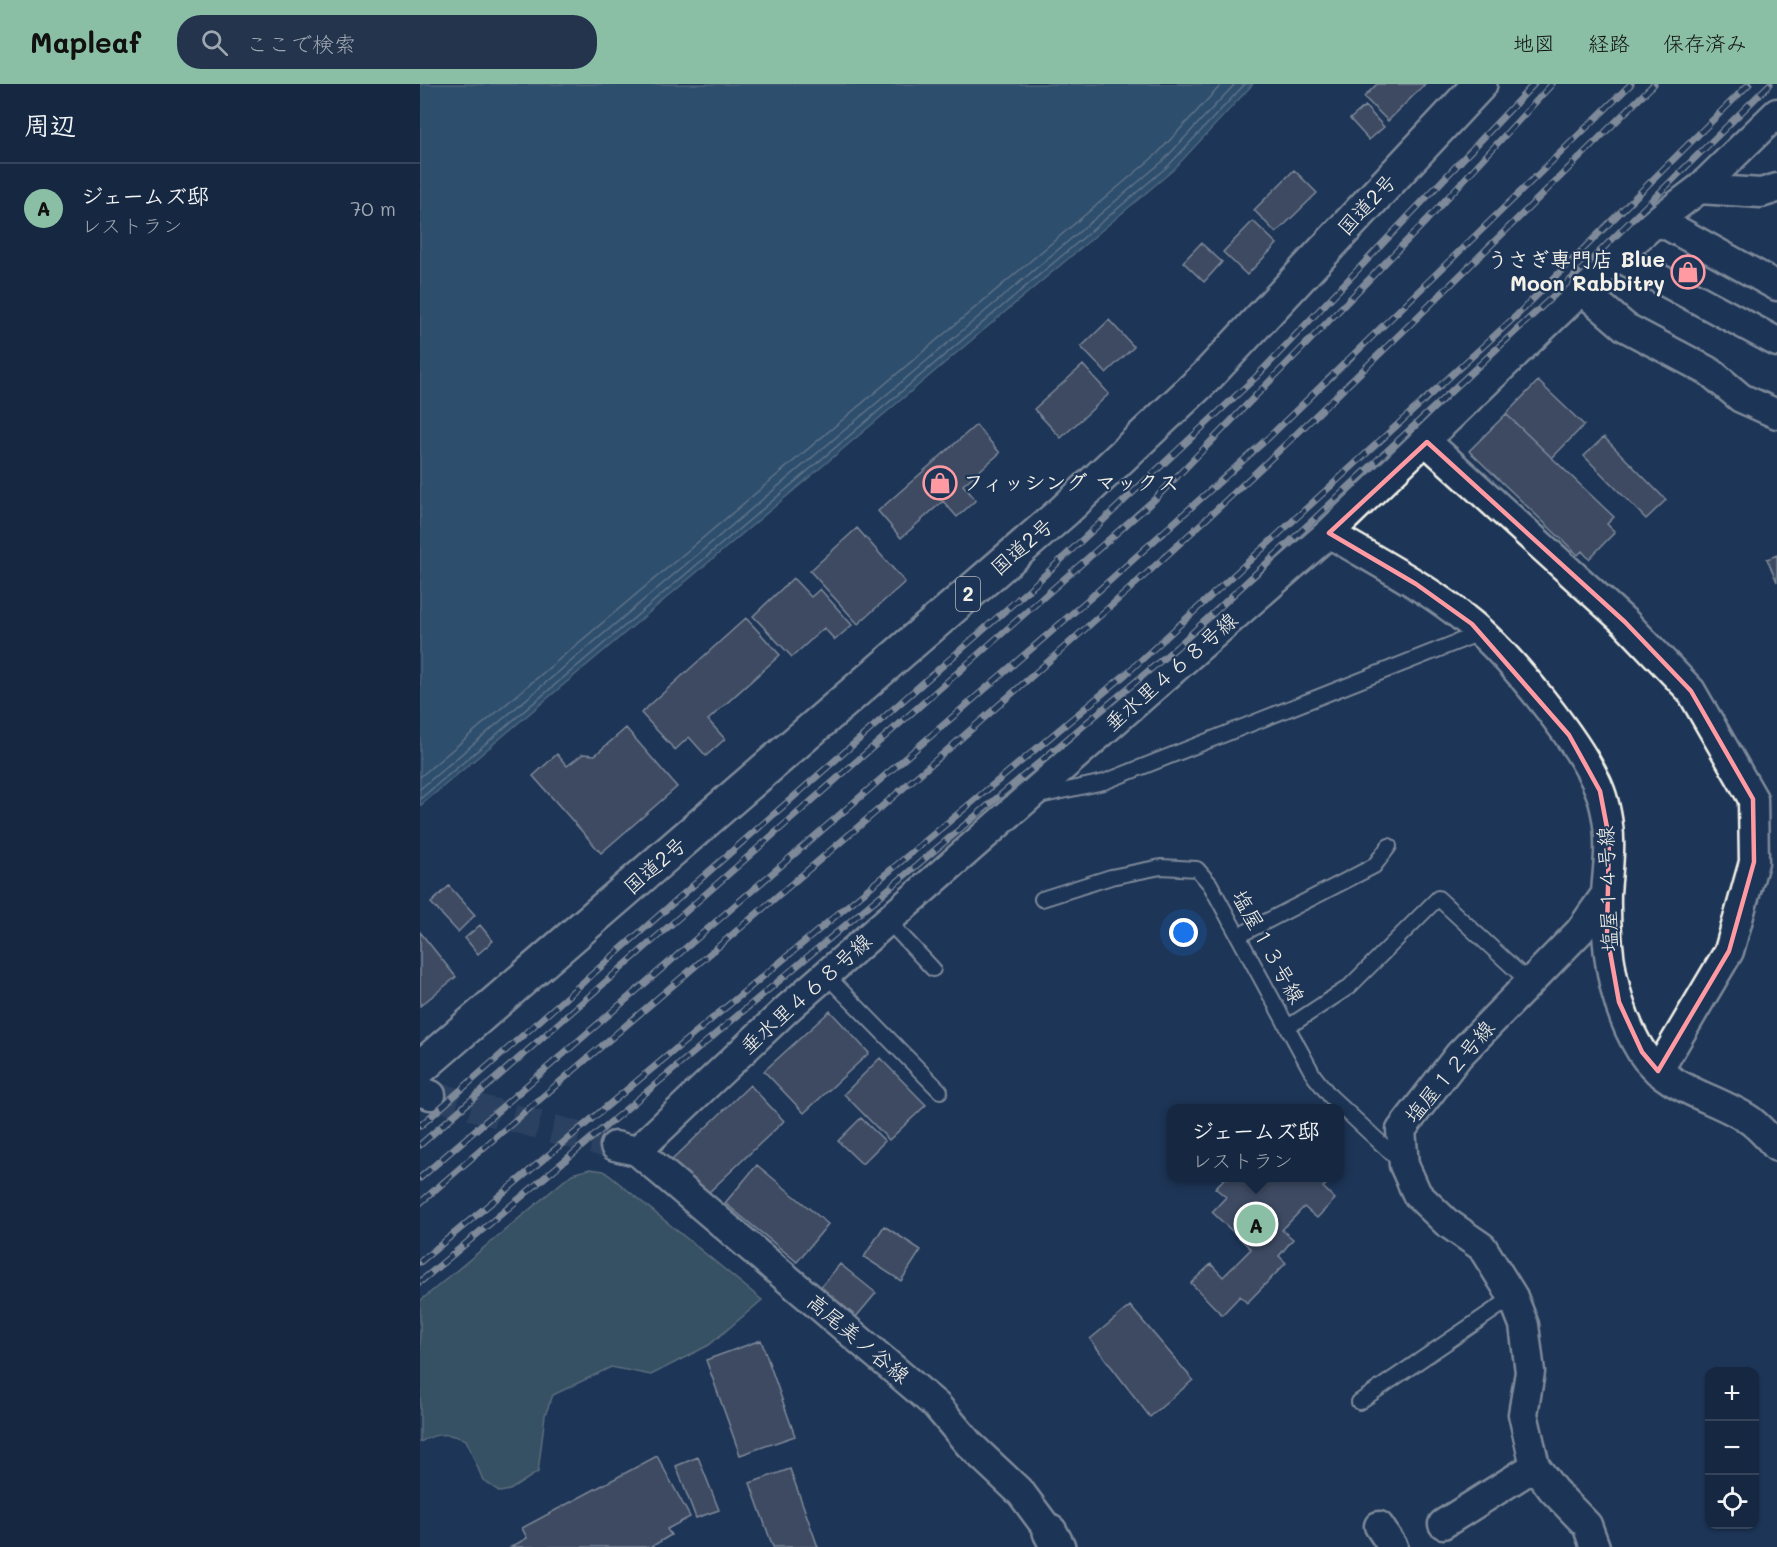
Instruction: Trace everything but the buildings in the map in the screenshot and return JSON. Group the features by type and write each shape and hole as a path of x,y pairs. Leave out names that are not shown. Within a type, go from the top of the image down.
{"highway":[{"name":"国道2号","path":"424,1085 1064,511 1208,376 1480,84"}],"street":[{"name":"垂水里４６８号線","path":"626,1148 1329,533 1617,256 1658,220 1699,189 1777,113"},
{"path":"1699,189 1761,194 1777,188"},
{"path":"1658,220 1777,285"},
{"path":"1617,256 1777,342"},
{"path":"1582,290 1625,327 1710,372 1741,398 1777,414"},
{"path":"1427,441 1626,622 1691,691 1753,799 1754,862 1729,951 1658,1071"},
{"name":"塩屋１４号線","path":"1329,533 1416,584 1480,633 1513,667 1569,735 1600,791 1610,838 1606,894 1607,935 1619,1002 1642,1052 1658,1071 1751,1121 1777,1147"},
{"name":"塩屋１２号線","path":"1595,1547 1587,1525 1552,1490 1535,1466 1523,1414 1530,1372 1524,1325 1514,1297 1482,1247 1446,1222 1417,1194 1404,1165 1401,1131 1458,1055 1580,931 1606,894"},
{"name":"高尾美ノ谷線","path":"626,1148 937,1406 969,1444 1021,1493 1054,1540"},
{"path":"1443,1524 1535,1466"}],"lane":[{"path":"1028,798 1104,782 1480,633"},
{"path":"1238,936 1374,866 1389,846"},
{"name":"塩屋１３号線","path":"1042,899 1111,876 1161,867 1197,869 1210,884 1314,1076 1339,1104"},
{"path":"1288,1027 1349,987 1438,898 1530,982"},
{"path":"888,921 933,969"},
{"path":"826,975 940,1091"},
{"name":"塩屋１３号線","path":"1344,1109 1404,1165"},
{"path":"1359,1402 1514,1297"}],"highlighted area":[{"path":"1427,442 1625,622 1691,691 1753,799 1754,862 1729,951 1658,1071 1642,1052 1619,1002 1607,935 1609,838 1600,791 1569,735 1472,624 1416,584 1329,533"}],"green space":[{"path":"590,1169 604,1171 762,1300 709,1345 651,1375 611,1367 553,1395 545,1415 538,1472 510,1490 500,1492 483,1480 466,1440 443,1435 432,1436 420,1442 420,1301 572,1174"}],"water":[{"path":"420,84 1253,84 1173,170 420,806"}],"tunnel":[{"path":"431,1095 615,1146"}],"railway":[{"path":"420,1126 1033,586 1256,377 1534,84"},
{"path":"420,1145 1154,500 1427,220 1552,84"},
{"path":"420,1178 1097,592 1267,439 1631,84"},
{"path":"420,1203 1020,687 1119,599 1327,405 1654,84"},
{"path":"420,1262 1126,674 1516,316 1749,84"},
{"path":"420,1282 1177,647 1579,272 1770,84"}],"place":[{"name":"うさぎ専門店 Blue Moon Rabbitry","path":"1688,272"},
{"name":"フィッシング マックス","path":"940,483"},
{"name":"ジェームズ邸","path":"1256,1224"}]}
